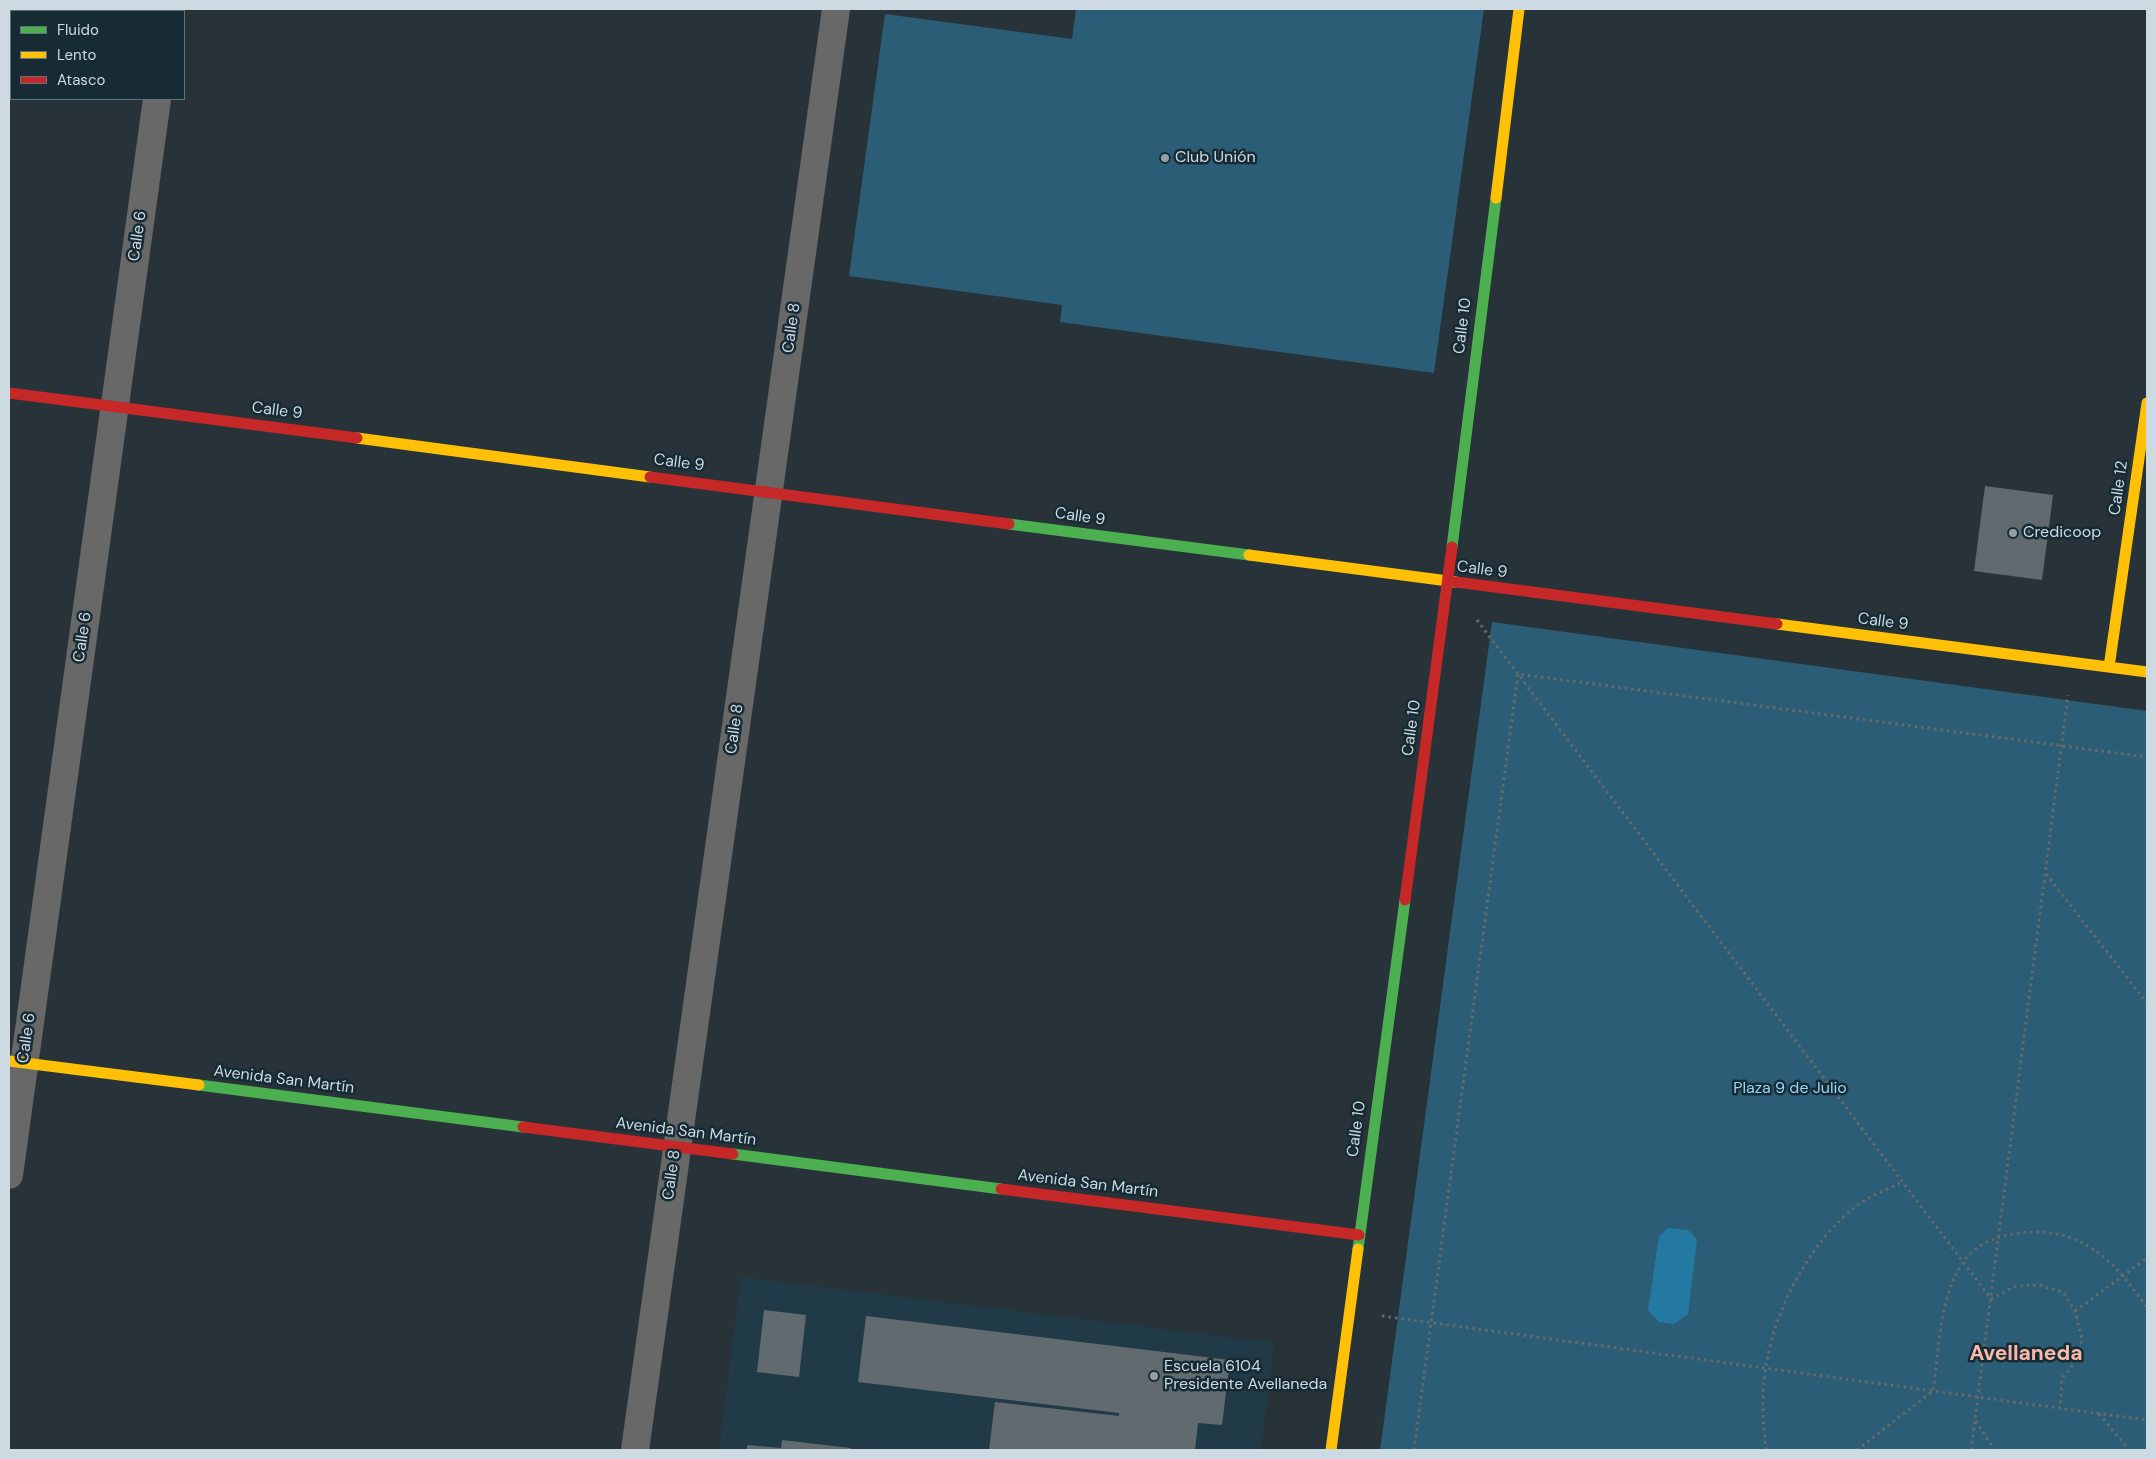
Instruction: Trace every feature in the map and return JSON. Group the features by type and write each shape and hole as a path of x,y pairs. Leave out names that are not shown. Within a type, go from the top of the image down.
{"street":[{"name":"Calle 8","path":"635,1450 836,9"},
{"name":"Calle 10","path":"1331,1450 1448,582 1520,9"},
{"name":"Calle 6","path":"9,1175 16,1062 115,406 157,100"},
{"name":"Calle 9","path":"9,393 2147,672"},
{"name":"Calle 12","path":"2109,667 2147,403"},
{"name":"Avenida San Martín","path":"16,1062 1359,1235"}],"path":[{"path":"1448,582 1991,1299"},
{"path":"1971,1450 2072,662"},
{"path":"1518,674 2147,757"},
{"path":"1414,1450 1518,674"},
{"path":"2046,874 2147,1003"},
{"path":"1766,1450 1762,1414 1766,1366 1777,1322 1806,1260 1831,1228 1859,1204 1902,1182"},
{"path":"1857,1450 1933,1391 1947,1297 1955,1276 1970,1254 1999,1238 2014,1233 2050,1232 2080,1241 2106,1259 2147,1308"},
{"path":"2075,1311 2147,1258"},
{"path":"1991,1299 2016,1286 2039,1285 2064,1292 2075,1311 2082,1339 2075,1363 2062,1378 2060,1408"},
{"path":"1350,1312 1766,1366 2147,1420"},
{"path":"2099,1413 2129,1450"},
{"path":"1975,1421 1994,1450"}],"shaded area":[{"path":"1668,1228 1688,1230 1697,1239 1688,1314 1674,1324 1659,1322 1648,1310 1659,1236"},
{"path":"741,1277 1274,1343 1261,1450 719,1450"}],"green space":[{"name":"Club Unión","path":"1076,9 1484,9 1434,373 1060,322 1062,305 849,276 885,14 1072,39"},
{"name":"Plaza 9 de Julio","path":"1492,622 2147,711 2147,1450 1380,1450"}],"building":[{"name":"Credicoop","path":"1985,486 2053,495 2042,580 1974,571"},
{"path":"764,1310 806,1315 799,1377 757,1372"},
{"path":"866,1316 1230,1360 1222,1425 1198,1423 1195,1450 989,1450 995,1402 1119,1416 1119,1413 858,1382"},
{"path":"782,1440 851,1448 851,1450 747,1450 747,1445 781,1448"}],"traffic: fast":[{"path":"1452,547 1496,198"},
{"path":"1009,524 1249,555"},
{"path":"1358,1249 1405,900"},
{"path":"199,1085 523,1127"},
{"path":"733,1154 1001,1189"}],"traffic: slow":[{"path":"1496,198 1519,9"},
{"path":"2109,667 2147,403"},
{"path":"357,438 650,477"},
{"path":"1249,555 1456,582"},
{"path":"1777,624 2147,672"},
{"path":"9,1061 199,1085"},
{"path":"1331,1450 1358,1249"}],"traffic: jam":[{"path":"9,393 357,438"},
{"path":"650,477 1009,524"},
{"path":"1405,900 1452,547"},
{"path":"1456,582 1777,624"},
{"path":"523,1127 733,1154"},
{"path":"1001,1189 1359,1235"}],"place":[{"name":"Club Unión","path":"1165,158"},
{"name":"Credicoop","path":"2013,533"},
{"name":"Escuela 6104 Presidente Avellaneda","path":"1154,1376"}],"district":[{"name":"Avellaneda","path":"2026,1354"}]}
